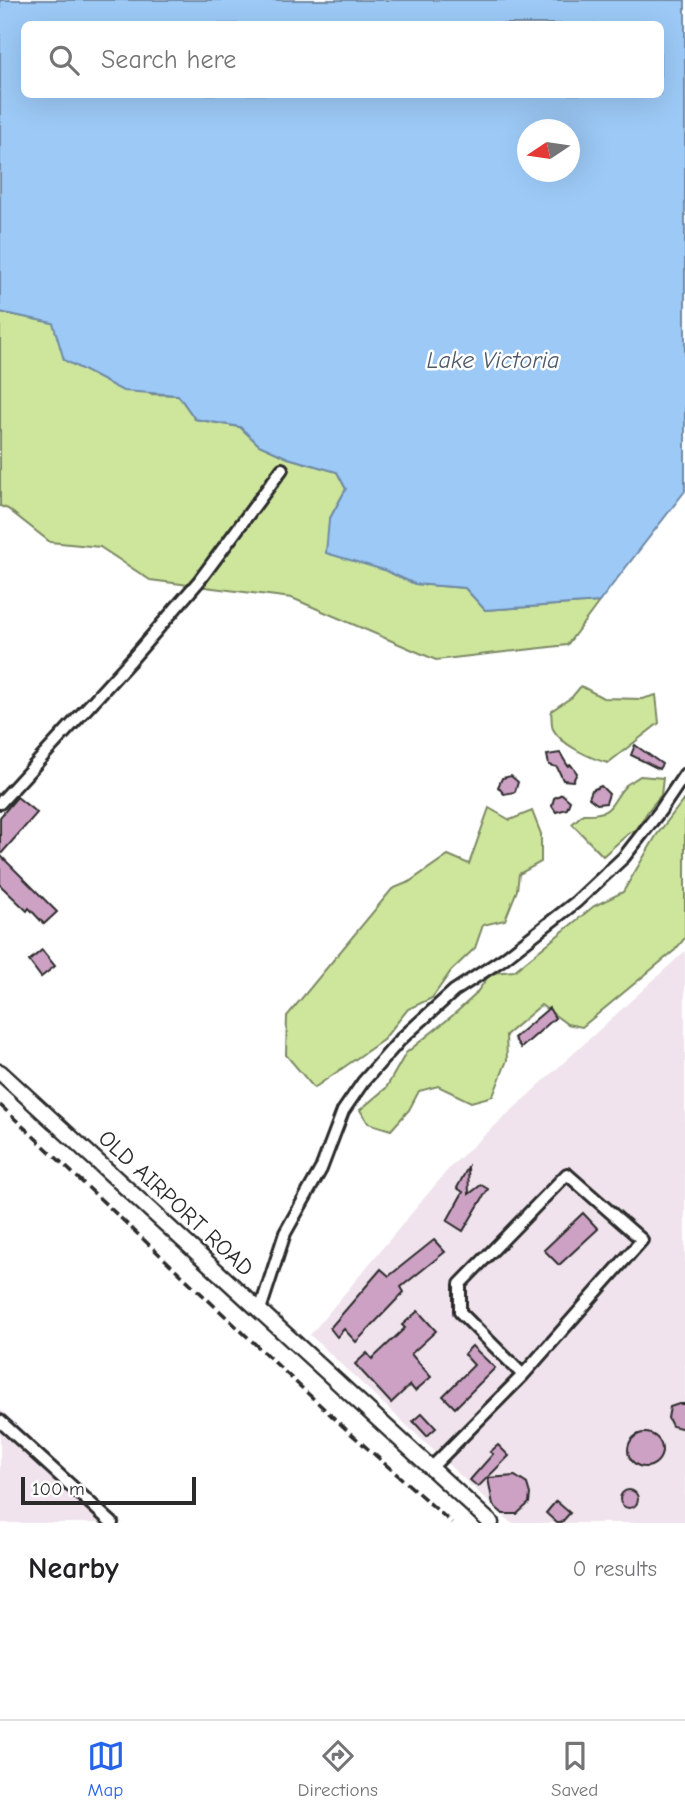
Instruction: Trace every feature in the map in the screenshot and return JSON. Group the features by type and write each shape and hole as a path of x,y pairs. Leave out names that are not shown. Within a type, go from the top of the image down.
{"main road":[{"name":"OLD AIRPORT ROAD","path":"0,1072 491,1523"}],"street":[{"path":"0,803 199,581 282,469"},
{"path":"260,1310 285,1233 321,1169 343,1111 363,1082 401,1039 454,991 503,959 576,902 624,857 685,774"},
{"path":"431,1468 523,1375 642,1240 567,1174 460,1284 460,1312 523,1375"},
{"path":"0,1420 112,1523"}],"shaded area":[{"path":"685,951 685,1523 511,1523 310,1335 451,1166"},
{"path":"0,1409 123,1523 0,1523"}],"green space":[{"path":"0,312 53,323 150,394 178,395 195,419 240,427 259,445 288,458 337,472 346,489 329,520 384,570 415,584 465,588 485,610 599,602 567,645 436,660 292,598 150,580 100,547 50,542 8,509 0,506"},
{"path":"581,686 603,698 642,699 656,695 659,723 608,763 586,755 557,735 553,729 551,711 572,697"},
{"path":"640,776 663,778 661,795 637,829 603,856 572,824 583,814 606,810 626,785"},
{"path":"685,798 685,938 675,950 582,1027 567,1024 541,1005 506,1035 507,1060 493,1096 471,1102 438,1086 419,1091 409,1110 391,1130 368,1123 360,1110 386,1088 406,1053 474,996 491,973 514,971 594,906 623,892 656,836"},
{"path":"489,808 510,820 532,811 541,834 541,862 519,874 517,890 505,920 483,925 475,948 451,971 432,998 408,1009 383,1040 314,1088 286,1055 287,1016 392,889 409,882 448,855 469,864"}],"water":[{"name":"Lake Victoria","path":"0,0 685,0 685,491 599,602 485,610 465,588 415,584 384,570 326,553 329,520 346,489 337,472 288,458 259,445 240,427 195,419 178,395 123,391 64,360 53,323 0,312"}],"building":[{"path":"635,745 662,764 659,769 631,755"},
{"path":"560,753 568,766 571,765 577,773 573,781 563,780 557,767 549,765 547,755"},
{"path":"511,776 518,782 515,792 504,794 498,787 502,778"},
{"path":"601,786 609,794 606,803 597,804 589,798 592,790"},
{"path":"562,794 570,801 567,809 556,812 552,806 554,798"},
{"path":"17,797 37,813 0,855 0,817"},
{"path":"0,855 57,912 44,924 0,885"},
{"path":"42,950 55,966 41,977 29,961"},
{"path":"549,1008 555,1018 521,1048 514,1038"},
{"path":"468,1167 469,1194 481,1185 488,1189 463,1231 447,1221 463,1192 457,1188"},
{"path":"583,1213 598,1229 559,1265 544,1250"},
{"path":"434,1240 445,1252 401,1287 404,1292 356,1342 344,1329 337,1337 330,1328 381,1269 389,1276"},
{"path":"418,1311 436,1331 411,1354 431,1377 415,1391 410,1385 391,1403 355,1364 367,1353 372,1359 405,1328 402,1325"},
{"path":"472,1346 495,1368 455,1408 443,1396 474,1365 464,1354"},
{"path":"685,1404 685,1429 672,1426 668,1418 670,1407"},
{"path":"422,1413 436,1428 427,1436 413,1421"},
{"path":"645,1433 657,1438 662,1450 657,1462 645,1467 633,1462 628,1450 633,1438"},
{"path":"498,1445 509,1456 478,1487 470,1480"},
{"path":"515,1476 527,1484 529,1503 517,1514 503,1514 493,1505 488,1478"},
{"path":"625,1490 633,1490 638,1499 636,1506 625,1508 620,1503 620,1495"},
{"path":"556,1501 570,1513 561,1523 557,1523 546,1513"}],"railway":[{"path":"0,1105 349,1432 452,1523"}]}
